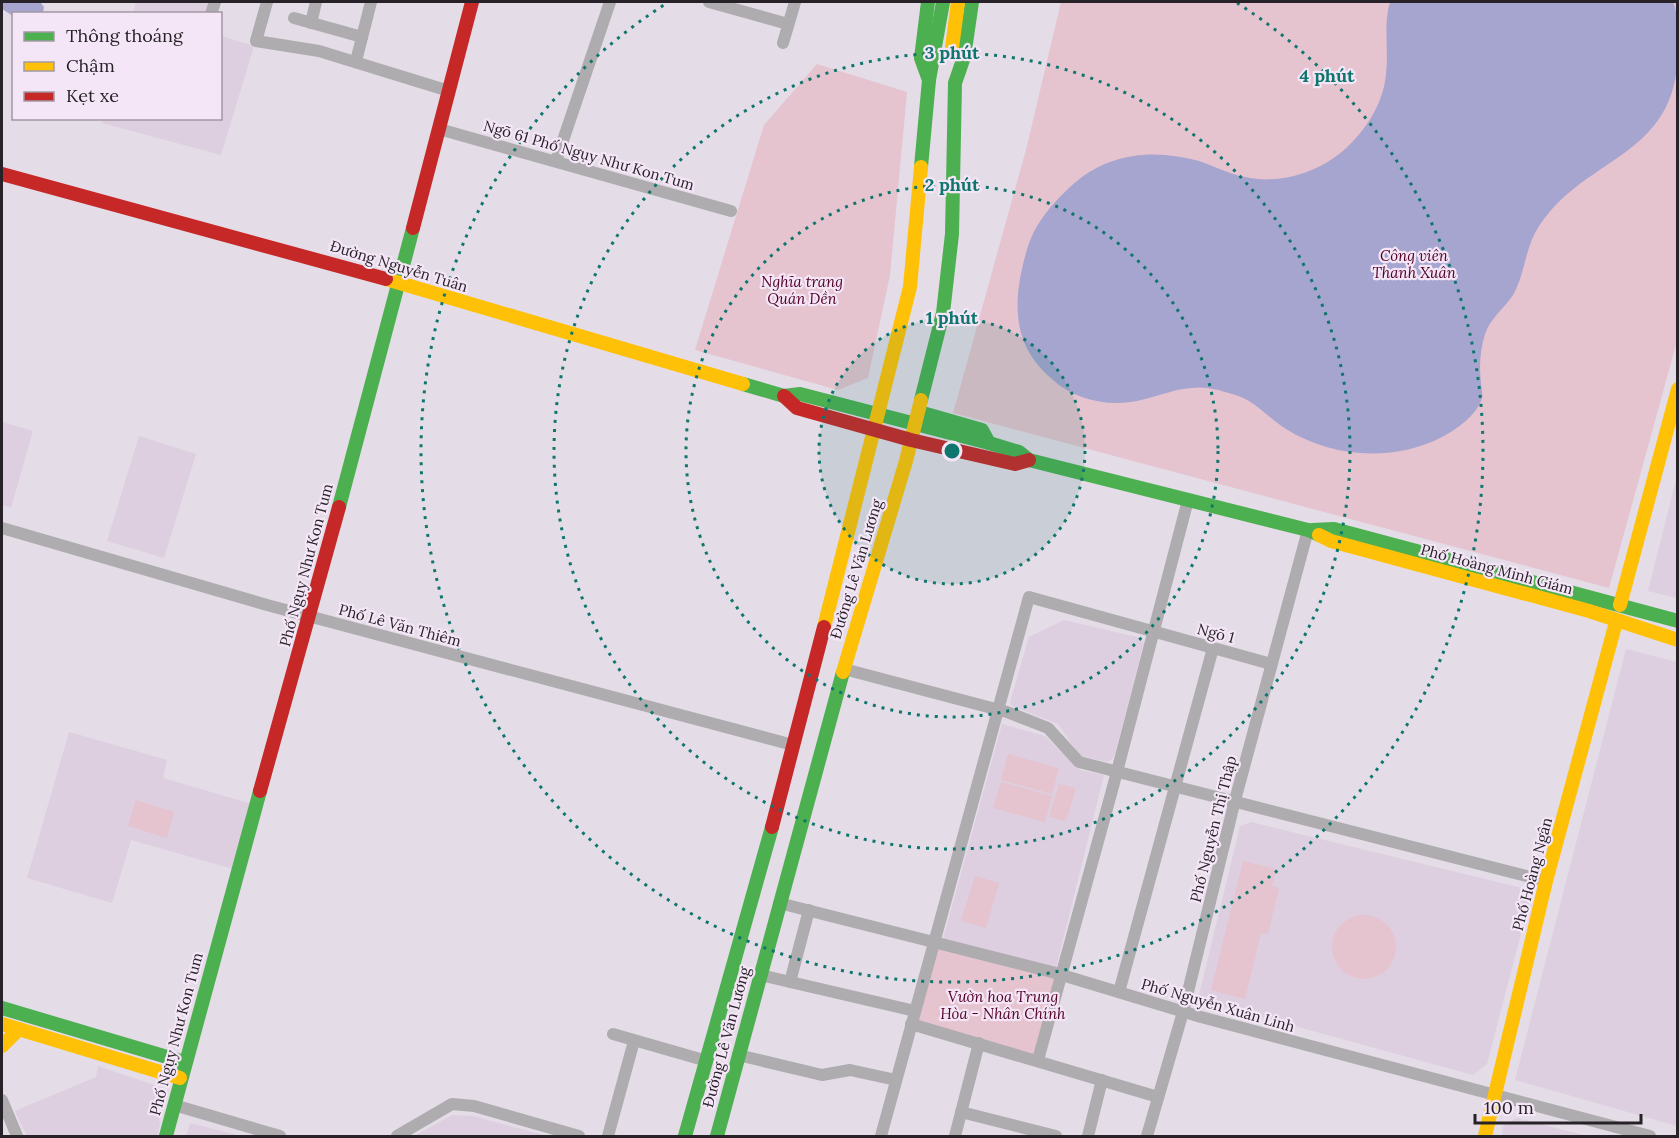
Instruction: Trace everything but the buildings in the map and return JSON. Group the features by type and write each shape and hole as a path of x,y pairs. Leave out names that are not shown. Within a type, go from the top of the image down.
{"street":[{"path":"267,2 255,41 319,51 449,91"},
{"path":"311,23 316,2"},
{"path":"356,61 371,2"},
{"name":"Phố Ngụy Như Kon Tum","path":"166,1137 184,1062 309,616 399,283 472,2"},
{"path":"556,161 610,2"},
{"path":"709,2 788,24"},
{"path":"783,43 795,2"},
{"name":"Đường Lê Văn Lương","path":"685,1137 846,545 910,287 929,80 921,58 928,2"},
{"path":"929,80 943,2"},
{"path":"955,83 952,55 958,2"},
{"name":"Đường Lê Văn Lương","path":"717,1137 844,669 918,418 943,313 948,280 956,137 955,83 964,57 972,2"},
{"path":"294,18 362,36"},
{"name":"Ngõ 61 Phố Ngụy Như Kon Tum","path":"439,129 731,211"},
{"name":"Đường Nguyễn Tuân","path":"2,174 241,237 589,341 784,396 800,394 878,414 918,418"},
{"path":"1620,605 1677,389"},
{"name":"Đường Nguyễn Tuân","path":"784,396 797,408 911,440"},
{"path":"849,423 853,407"},
{"path":"918,418 982,430 989,443"},
{"name":"Phố Hoàng Minh Giám","path":"918,418 933,428 1019,452 1029,460 1308,530 1330,541 1589,611 1616,622 1677,640"},
{"path":"929,444 933,428"},
{"name":"Phố Hoàng Minh Giám","path":"911,440 1015,464 1029,460"},
{"path":"1038,1060 1063,975 1188,500"},
{"name":"Phố Lê Văn Thiêm","path":"2,528 309,616 793,745"},
{"name":"Phố Hoàng Minh Giám","path":"1308,530 1334,529 1677,621"},
{"name":"Phố Nguyễn Thị Thập","path":"1147,1137 1183,1012 1234,804 1308,530"},
{"name":"Ngõ 1","path":"996,709 1029,597 1271,664"},
{"name":"Phố Hoàng Ngân","path":"1485,1137 1492,1096 1546,881 1616,622"},
{"path":"1119,992 1213,648"},
{"path":"844,669 996,709 1048,728 1079,762 1234,804 1546,881"},
{"path":"881,1137 996,709"},
{"name":"Phố Nguyễn Xuân Linh","path":"779,903 1063,975 1183,1012 1650,1137"},
{"path":"790,982 809,910"},
{"path":"760,975 915,1011"},
{"path":"2,1008 184,1062"},
{"path":"2,1023 180,1078"},
{"path":"911,1024 1158,1097"},
{"path":"2,1046 19,1029"},
{"path":"613,1035 707,1061"},
{"path":"608,1137 634,1041"},
{"path":"955,1137 979,1043"},
{"path":"738,1055 822,1076 850,1070 896,1080"},
{"path":"1088,1137 1102,1080"},
{"path":"2,1100 17,1137"},
{"path":"397,1137 452,1104 474,1106 579,1137"},
{"path":"174,1105 280,1137"},
{"path":"962,1113 1056,1137"}],"shaded area":[{"path":"136,2 215,2 211,12 134,12"},
{"path":"222,36 254,46 221,155 102,123 103,120 222,120"},
{"path":"2,422 33,431 11,508 2,505"},
{"path":"139,436 196,454 164,558 107,541"},
{"path":"1677,476 1677,598 1648,591"},
{"path":"1064,620 1137,637 1144,643 1114,757 1108,762 1080,756 1058,724 1012,706 1010,702 1029,637"},
{"path":"1626,649 1677,662 1677,1126 1515,1080"},
{"path":"1002,724 1045,736 1080,770 1104,775 1055,972 943,939"},
{"path":"69,732 167,760 163,778 252,804 233,869 131,840 112,903 27,878"},
{"path":"1251,822 1522,888 1530,899 1487,1064 1473,1075 1207,1002 1199,995 1240,826"},
{"path":"98,1066 154,1085 160,1124 157,1136 27,1136 15,1111 96,1077"},
{"path":"452,1115 473,1116 547,1136 414,1136"},
{"path":"1517,1118 1587,1136 1502,1136 1503,1126"},
{"path":"190,1123 241,1136 186,1136"}],"green space":[{"name":"Công viên Thanh Xuân","path":"1061,2 1677,2 1677,341 1609,588 953,413 1027,146"},
{"name":"Nghĩa trang Quán Dền","path":"817,64 907,92 890,275 868,378 838,390 695,350 764,125"},
{"path":"1008,754 1059,768 1052,794 1001,780"},
{"path":"1001,782 1052,796 1045,822 993,808"},
{"path":"1059,784 1076,788 1066,821 1049,817"},
{"path":"136,800 174,812 167,838 128,826"},
{"path":"1243,861 1276,869 1272,886 1279,888 1268,934 1261,933 1245,999 1211,990"},
{"path":"975,876 999,883 986,928 961,921"},
{"path":"1358,915 1370,915 1387,924 1394,935 1396,947 1394,959 1387,970 1370,979 1358,979 1346,974 1337,965 1332,953 1332,941 1337,929 1346,920"},
{"name":"Vườn hoa Trung Hòa - Nhân Chính","path":"934,941 1063,975 1038,1060 911,1024"}],"water":[{"path":"2,2 40,2 44,7 43,12 12,12 12,15 2,9"},
{"path":"1390,2 1673,2 1676,13 1678,49 1674,86 1662,114 1645,136 1576,187 1554,207 1535,233 1517,288 1485,334 1480,365 1482,398 1471,416 1448,434 1423,445 1384,453 1343,451 1304,439 1279,425 1240,396 1202,388 1174,391 1133,402 1109,403 1073,394 1040,368 1026,348 1020,330 1018,294 1031,237 1040,221 1057,200 1084,176 1114,160 1130,156 1181,157 1199,161 1239,176 1260,179 1290,177 1319,167 1344,150 1361,132 1380,101 1386,74 1387,20"}],"traffic: fast":[{"path":"921,167 929,80 921,58 928,2"},
{"path":"929,80 943,2"},
{"path":"921,400 943,313 952,234 955,83 964,57 972,2"},
{"path":"339,507 413,228"},
{"path":"743,384 784,396 800,394 989,443 1019,452 1029,460 1308,530 1319,535"},
{"path":"919,412 982,430 989,443"},
{"path":"1312,530 1334,529 1678,621"},
{"path":"717,1136 843,672"},
{"path":"166,1136 260,791"},
{"path":"685,1136 772,827"},
{"path":"2,1008 184,1062"}],"traffic: slow":[{"path":"952,48 958,2"},
{"path":"824,627 910,287 921,167"},
{"path":"386,279 743,384"},
{"path":"1620,605 1678,389"},
{"path":"843,672 906,461 921,400"},
{"path":"1319,535 1331,541 1589,611 1678,640"},
{"path":"1485,1136 1546,881 1616,622"},
{"path":"2,1024 180,1078"},
{"path":"2,1046 19,1029"}],"traffic: jam":[{"path":"413,228 472,2"},
{"path":"2,174 386,279"},
{"path":"784,396 797,408 911,440 1015,464 1029,460"},
{"path":"260,791 339,507"},
{"path":"772,827 824,627"}]}
